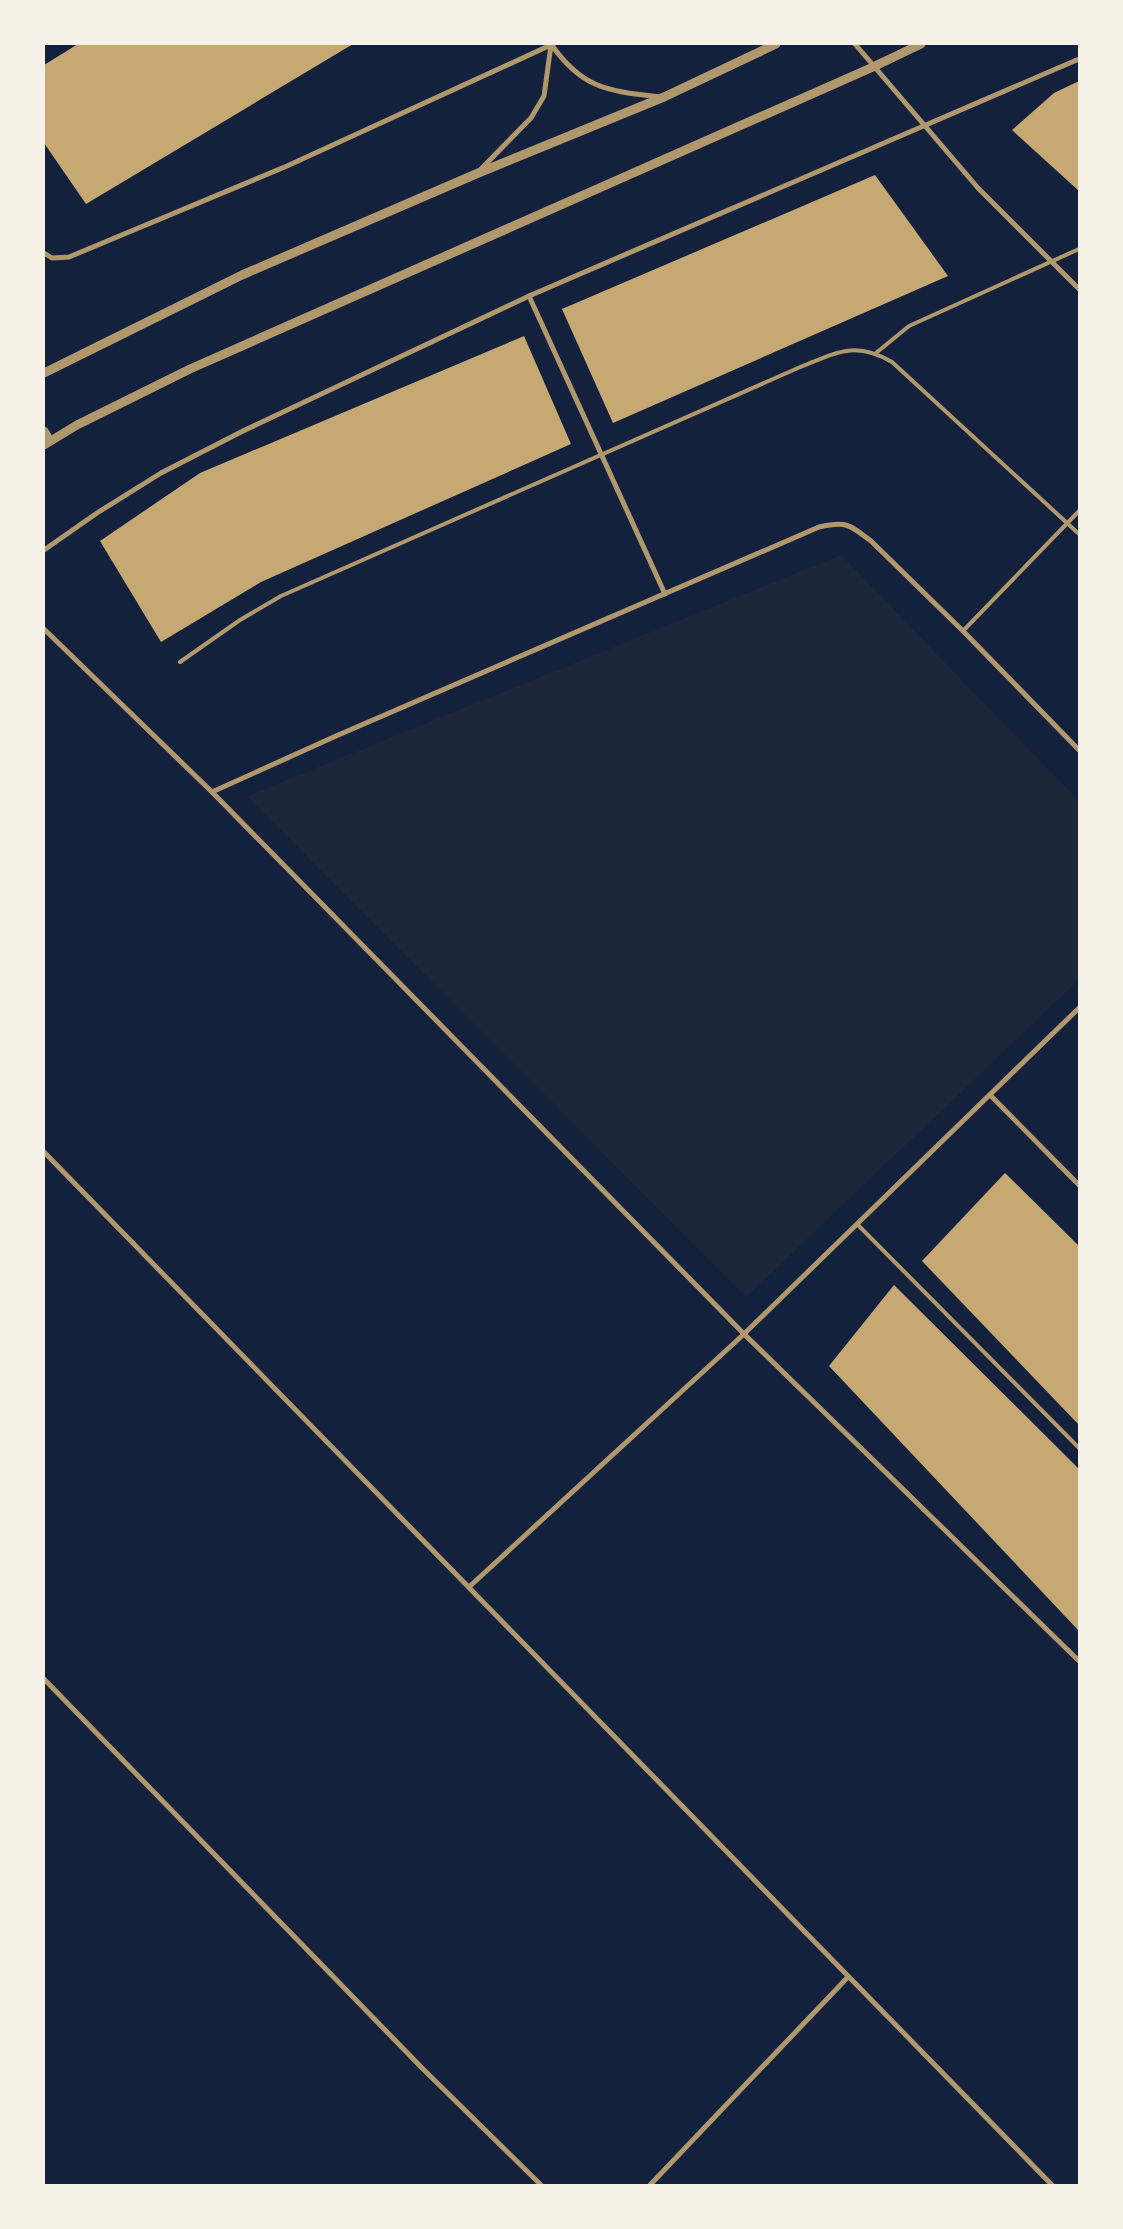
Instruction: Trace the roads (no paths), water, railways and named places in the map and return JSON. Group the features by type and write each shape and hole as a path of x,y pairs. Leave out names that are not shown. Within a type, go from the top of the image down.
{"street":[{"path":"552,44 569,68 590,83 615,91 664,97"},
{"path":"476,174 536,111 544,96 552,44"},
{"path":"44,253 52,258 69,257 287,166 552,44"},
{"path":"44,374 242,275 476,174 664,97 776,44"},
{"path":"855,44 978,188 1079,289"},
{"path":"44,431 47,443 77,425 190,369 873,67 921,44"},
{"path":"44,550 97,513 194,456 252,427 529,296 833,167 923,125 992,98 1079,59"},
{"path":"529,296 665,594"},
{"path":"212,792 345,732 819,528 840,523 854,528 870,541 964,631 1079,750"},
{"path":"44,629 212,792 744,1334 1079,1661"},
{"path":"469,1587 744,1334 1079,1008"},
{"path":"990,1095 1079,1185"},
{"path":"44,1152 1052,2185"},
{"path":"44,1679 422,2068 541,2185"},
{"path":"650,2185 848,1977"}],"lane":[{"path":"876,353 909,326 1079,248"},
{"path":"180,662 240,620 282,596 837,352 857,349 876,353 892,362 1079,534"},
{"path":"964,631 1079,511"},
{"path":"857,1224 1079,1448"}]}
